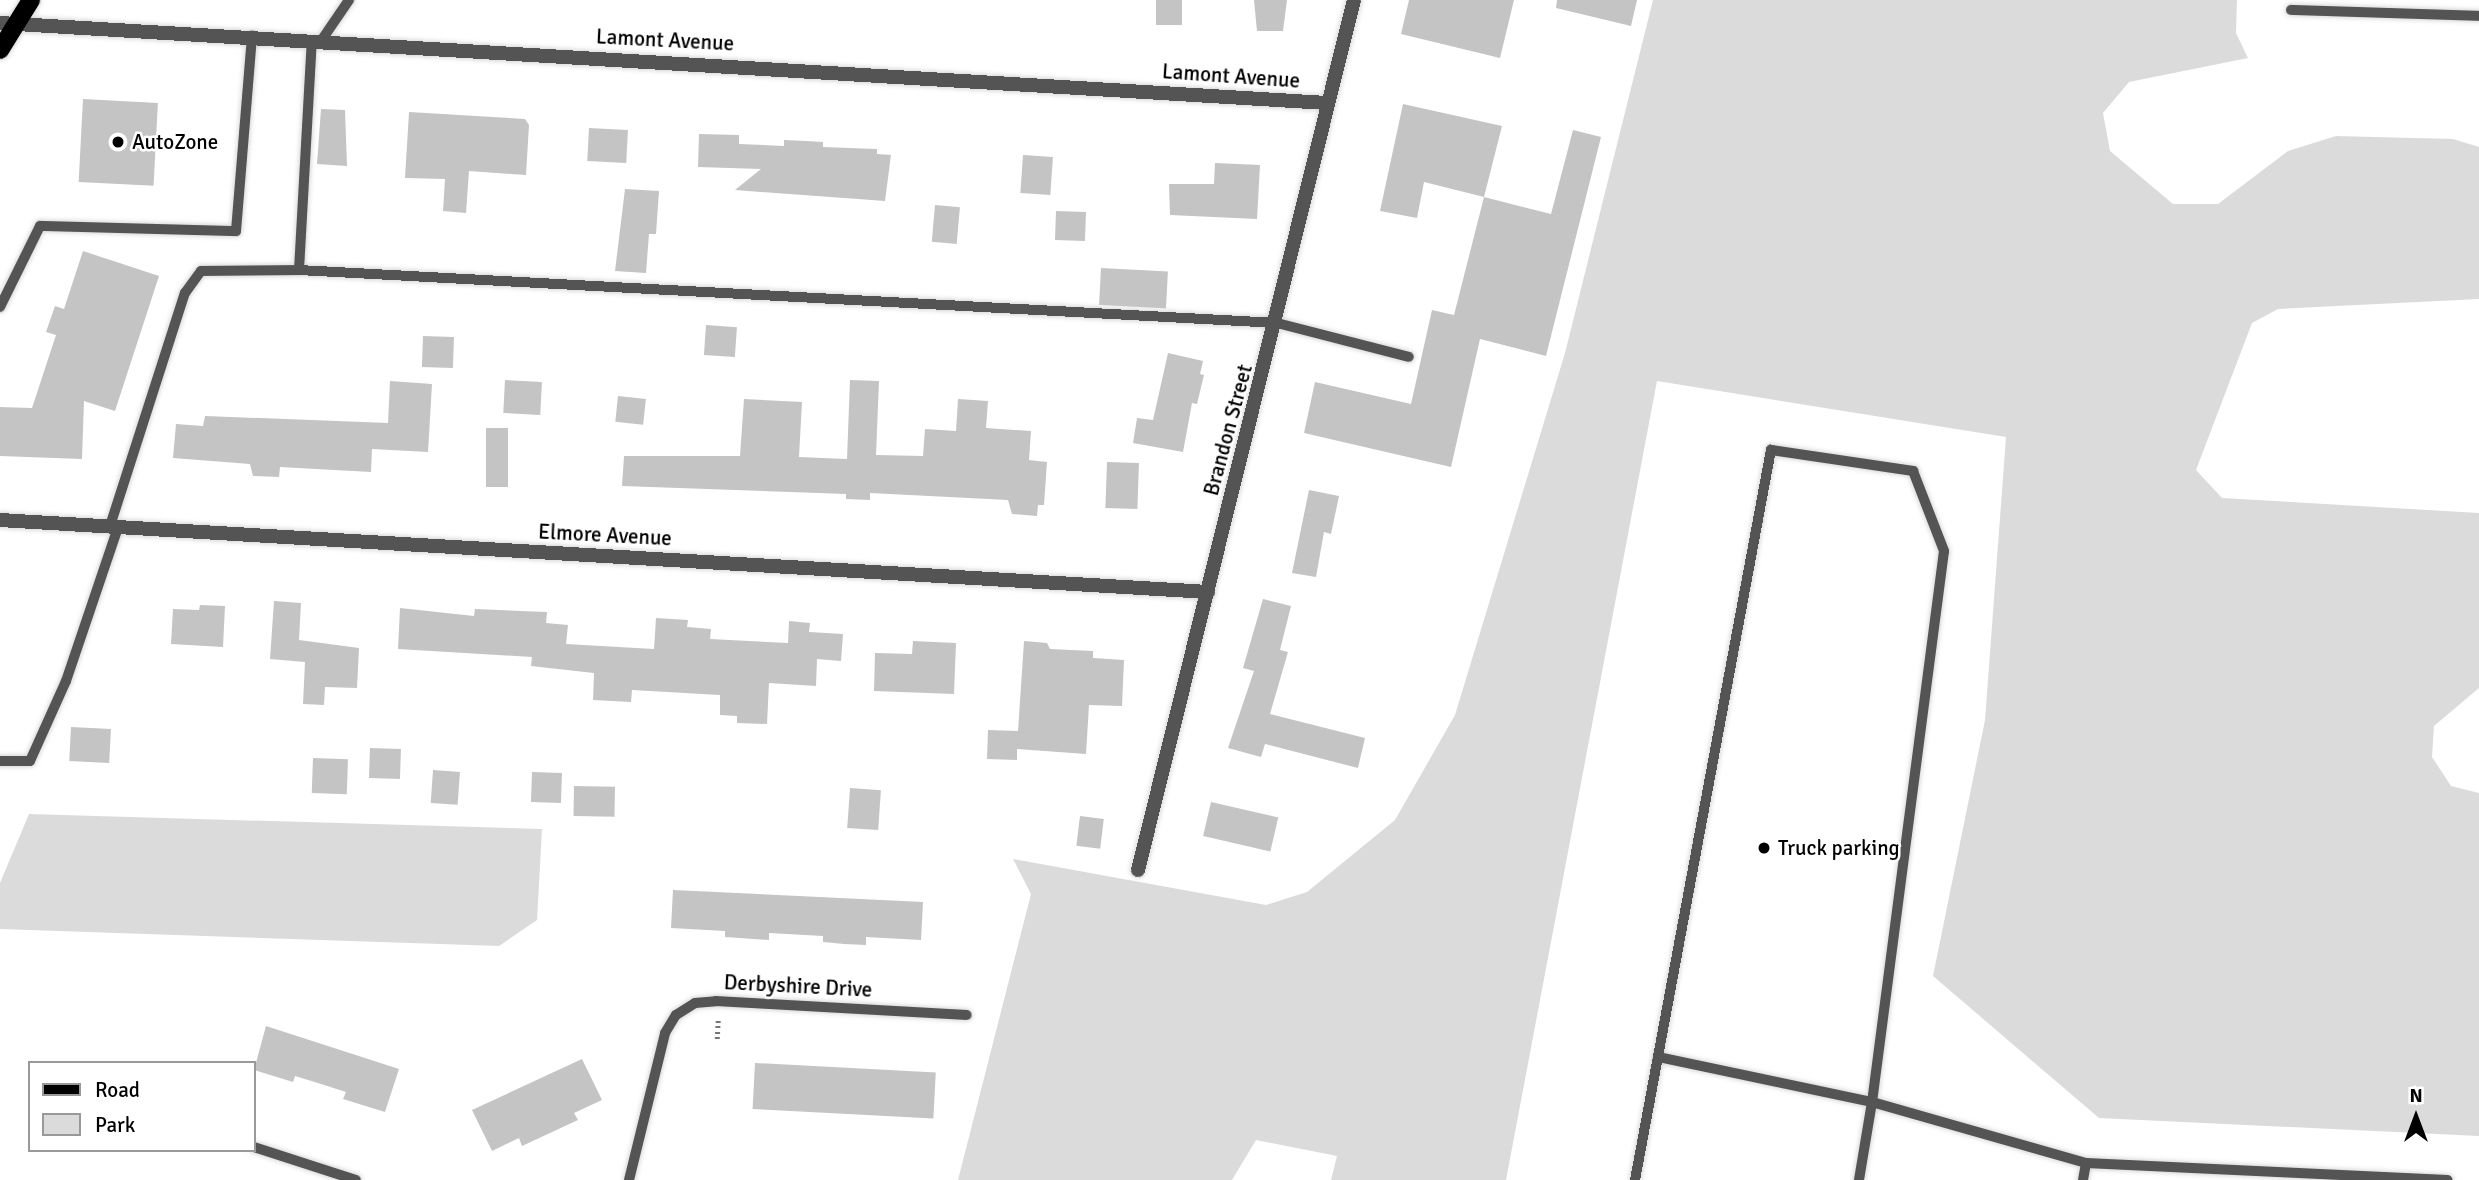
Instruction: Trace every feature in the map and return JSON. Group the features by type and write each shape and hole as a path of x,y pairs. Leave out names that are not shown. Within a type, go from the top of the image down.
{"main road":[{"path":"0,50 7,23 31,0"}],"street":[{"name":"Brandon Street","path":"1138,870 1277,323 1354,0"},
{"name":"Lamont Avenue","path":"7,23 1328,103"},
{"name":"Elmore Avenue","path":"0,520 1208,592"}],"lane":[{"path":"299,270 317,40 349,0"},
{"path":"2291,10 2479,16"},
{"path":"0,307 40,226 236,231 252,36"},
{"path":"0,761 30,761 66,681 186,293 201,271 226,268 299,270 1277,323 1409,357"},
{"path":"1634,1180 1771,450 1913,471 1944,551 1872,1102 1859,1180"},
{"name":"Derbyshire Drive","path":"629,1180 665,1033 676,1015 695,1003 716,1001 967,1015"},
{"path":"1658,1057 1872,1102 2086,1163 2448,1180"},
{"path":"256,1148 356,1180"},
{"path":"2083,1180 2086,1163"}],"path":[{"path":"717,1039 718,1014"}],"green space":[{"path":"1653,0 2237,0 2236,33 2248,58 2129,82 2103,113 2110,151 2173,204 2218,204 2288,151 2336,136 2453,139 2479,147 2479,299 2278,309 2252,323 2196,470 2222,498 2479,513 2479,688 2434,726 2432,757 2451,786 2479,793 2479,1136 2099,1118 1933,976 1985,720 2006,437 1657,381 1506,1180 1331,1180 1337,1156 1256,1140 1232,1180 958,1180 1031,894 1013,859 1266,905 1307,892 1395,820 1455,715 1565,353"},
{"path":"29,814 542,829 537,920 499,946 0,929 0,883"}],"building":[{"path":"1156,0 1182,0 1182,25 1156,25"},
{"path":"1254,0 1287,0 1283,31 1257,31"},
{"path":"1409,0 1514,0 1500,58 1401,34"},
{"path":"1557,0 1637,0 1631,26 1556,8"},
{"name":"AutoZone","path":"83,99 158,103 154,186 79,182"},
{"path":"1403,104 1502,126 1484,197 1424,182 1417,218 1380,211"},
{"path":"321,109 345,110 347,166 317,164"},
{"path":"409,112 525,119 529,125 526,175 469,171 466,213 443,211 445,179 405,178"},
{"path":"589,128 628,130 626,163 587,161"},
{"path":"1573,130 1601,137 1546,356 1480,339 1451,467 1304,433 1315,382 1411,404 1432,310 1454,315 1484,197 1551,214"},
{"path":"699,134 739,135 739,144 784,146 784,140 823,142 823,147 877,149 877,154 891,155 885,201 735,190 761,169 698,167"},
{"path":"1023,155 1053,157 1050,195 1020,193"},
{"path":"1215,163 1260,165 1257,219 1170,215 1169,184 1214,184"},
{"path":"625,189 659,191 656,234 649,234 646,273 615,271"},
{"path":"935,205 960,207 957,244 932,242"},
{"path":"1056,211 1086,212 1085,241 1055,240"},
{"path":"83,251 159,276 115,411 84,401 82,459 0,456 0,407 32,408 56,335 46,332 55,306 64,309"},
{"path":"1101,268 1168,272 1166,308 1099,305"},
{"path":"706,325 737,327 735,357 704,355"},
{"path":"423,336 454,337 453,368 422,367"},
{"path":"1168,353 1203,361 1200,374 1204,375 1197,404 1192,403 1183,452 1133,443 1137,418 1153,420"},
{"path":"505,380 542,382 540,415 503,413"},
{"path":"850,380 879,381 876,455 923,456 925,429 956,431 958,399 988,401 986,428 1031,431 1029,460 1047,462 1044,505 1038,505 1037,516 1012,514 1008,500 870,493 870,500 846,499 846,494 622,486 624,456 740,456 744,399 802,402 799,457 847,459"},
{"path":"390,381 432,384 428,452 372,449 371,472 280,467 279,477 253,476 250,464 173,458 176,424 203,426 205,416 388,423"},
{"path":"618,396 646,399 643,425 615,422"},
{"path":"486,428 508,428 508,487 486,487"},
{"path":"1107,462 1139,463 1137,509 1105,508"},
{"path":"1309,490 1339,496 1331,534 1324,532 1316,577 1292,573"},
{"path":"1263,599 1291,606 1280,650 1288,652 1270,714 1365,738 1358,768 1265,744 1261,757 1228,748 1254,671 1243,668"},
{"path":"274,601 301,603 299,640 359,648 357,688 325,687 324,705 303,704 305,662 270,659"},
{"path":"200,605 225,606 223,647 171,644 173,609 199,610"},
{"path":"400,608 474,616 475,609 547,612 546,623 568,625 566,644 654,649 656,618 688,620 687,627 711,629 710,639 788,643 789,621 810,623 809,632 843,634 841,661 817,659 816,686 769,683 767,724 737,723 737,716 720,715 720,695 632,690 631,702 593,700 594,673 531,666 532,657 398,649"},
{"path":"913,641 956,643 954,694 874,691 875,653 912,654"},
{"path":"1024,641 1047,643 1050,649 1093,651 1093,658 1124,660 1122,706 1089,705 1086,754 1017,749 1017,760 987,759 988,730 1018,731"},
{"path":"71,727 111,729 109,763 69,761"},
{"path":"370,748 401,749 400,779 369,778"},
{"path":"313,758 348,759 347,794 312,793"},
{"path":"433,770 460,772 458,805 431,803"},
{"path":"532,772 562,773 561,803 531,802"},
{"path":"574,786 615,787 614,817 573,816"},
{"path":"850,788 881,790 878,830 847,828"},
{"path":"1211,802 1278,818 1270,852 1203,836"},
{"path":"1080,816 1104,819 1100,849 1076,846"},
{"path":"673,890 923,902 921,940 866,937 866,945 844,944 823,942 823,936 769,933 769,940 725,937 725,931 671,928"},
{"path":"266,1026 399,1069 385,1112 343,1099 346,1092 318,1083 295,1076 293,1082 256,1071"},
{"path":"582,1059 602,1100 574,1113 578,1120 522,1146 519,1138 492,1151 472,1110"},
{"path":"755,1063 936,1072 933,1118 753,1109"}],"place":[{"name":"AutoZone","path":"118,142"},
{"name":"Truck parking","path":"1764,848"}]}
